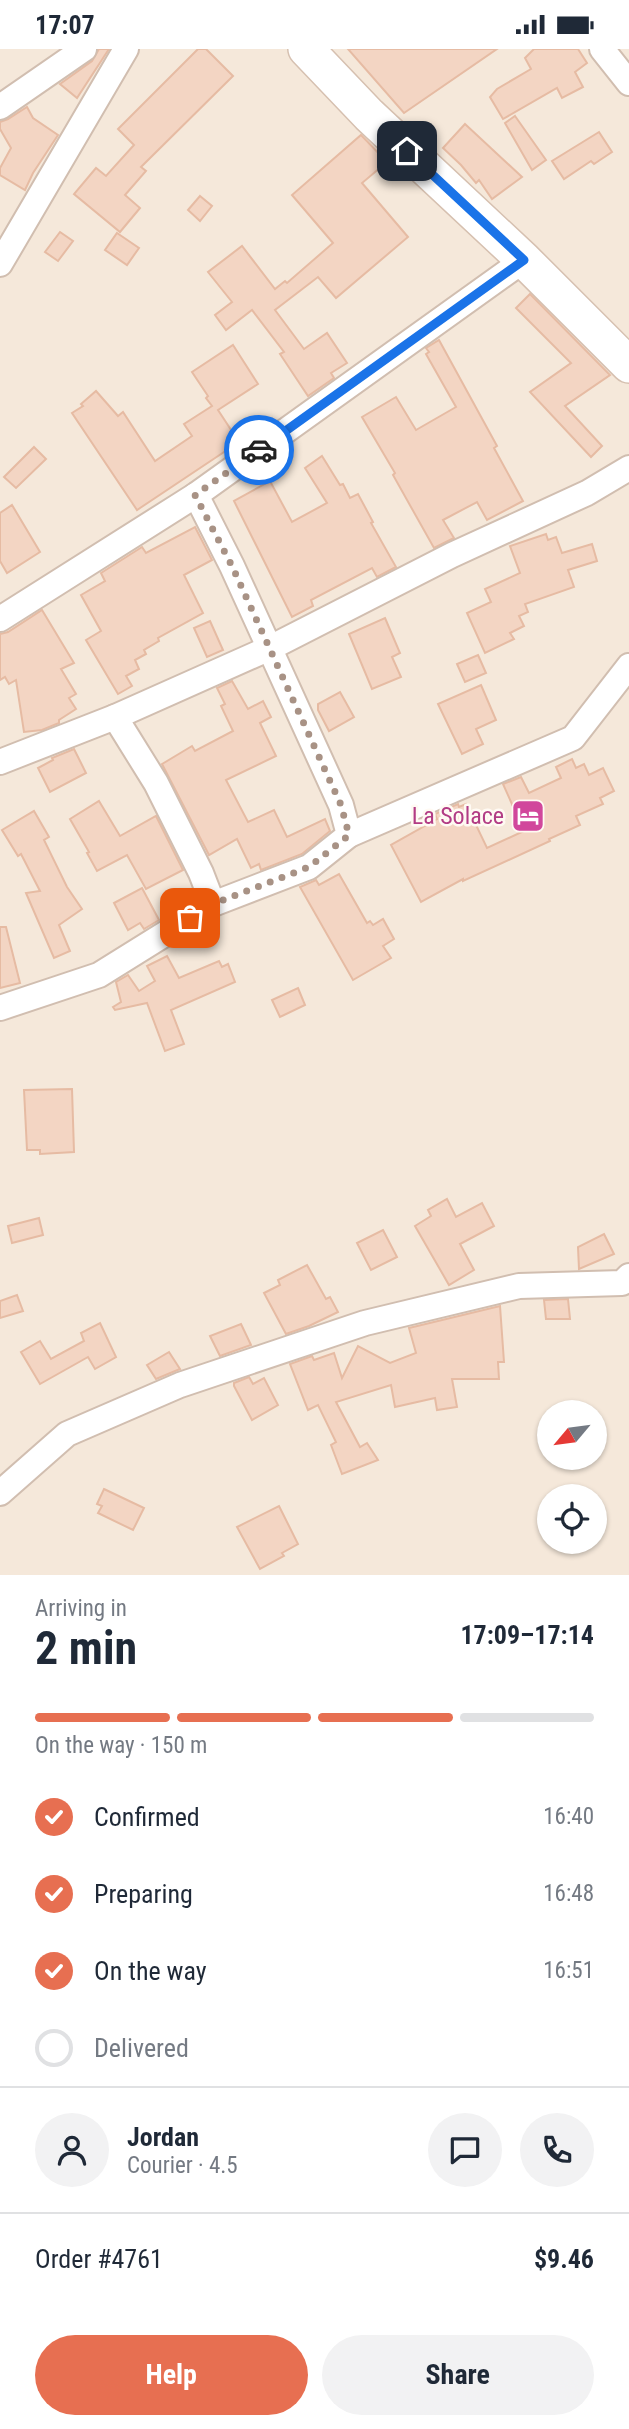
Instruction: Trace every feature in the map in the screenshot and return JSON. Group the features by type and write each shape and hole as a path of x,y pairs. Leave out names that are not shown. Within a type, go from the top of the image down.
{"main road":[{"path":"306,49 369,115 524,260 629,365"}],"street":[{"path":"0,107 84,49"},
{"path":"0,264 126,49"},
{"path":"602,49 629,83"},
{"path":"0,619 195,495 524,260"},
{"path":"0,762 115,717 270,648 452,555 587,493 629,468"},
{"path":"195,495 270,648 341,805 349,835"},
{"path":"0,1008 99,975 213,904 309,867 349,835 573,738 629,666"},
{"path":"115,717 156,783 201,873 213,904"},
{"path":"0,1493 67,1434 193,1380 378,1320 519,1286 622,1283 629,1276"}],"shaded area":[{"path":"0,49 629,49 629,1575 0,1575"}],"building":[{"path":"99,49 109,49 77,98 60,84 92,61"},
{"path":"198,49 206,49 233,76 141,167 146,171 125,195 140,208 120,232 74,194 96,168 106,176 134,145 118,129"},
{"path":"348,49 497,49 404,113"},
{"path":"534,49 578,49 587,63 575,72 583,87 562,98 557,88 503,119 490,97 497,89 531,69 525,58"},
{"path":"27,107 33,118 58,135 25,190 0,175 0,168 11,148 0,129 0,122"},
{"path":"515,116 546,160 532,170 505,123"},
{"path":"465,124 522,177 492,199 479,180 476,183 443,148"},
{"path":"599,132 612,152 594,164 591,161 564,179 552,161"},
{"path":"361,135 387,162 362,183 408,237 336,298 318,277 275,310 304,349 327,333 347,363 331,373 334,378 308,396 280,354 284,352 252,310 226,330 215,315 232,302 208,272 242,246 275,289 285,281 287,283 333,243 292,195"},
{"path":"200,196 212,206 200,221 188,210"},
{"path":"60,232 73,241 58,261 45,252"},
{"path":"117,233 139,248 127,265 105,250"},
{"path":"530,294 610,375 565,406 602,446 591,457 530,392 571,363 516,308"},
{"path":"439,340 497,446 494,448 523,501 487,520 477,502 443,520 454,538 434,548 362,417 396,397 416,430 456,407 426,354 429,352 426,348"},
{"path":"233,345 258,384 218,410 239,442 137,510 72,413 83,406 81,404 96,391 118,416 123,412 155,461 192,436 184,424 212,406 192,372"},
{"path":"34,447 46,459 16,488 4,477"},
{"path":"322,456 350,498 358,494 396,567 377,577 372,568 311,600 313,606 292,617 234,501 270,481 292,522 327,503 305,468"},
{"path":"12,505 40,552 7,573 0,561 0,513"},
{"path":"195,527 212,560 184,575 203,613 158,638 159,641 144,650 146,654 135,660 139,669 126,676 132,686 118,694 86,640 101,631 81,595 105,581 101,573 142,547 146,553"},
{"path":"546,534 548,540 556,537 562,553 592,544 597,561 568,570 574,587 525,604 528,612 519,616 524,626 510,633 514,639 485,653 467,613 491,602 485,589 520,573 510,546"},
{"path":"42,610 74,663 61,669 76,694 69,698 76,709 59,720 59,723 42,730 24,732 16,680 9,684 5,677 0,680 0,634 8,632"},
{"path":"385,618 400,653 392,657 401,677 372,689 349,634"},
{"path":"210,621 223,650 207,657 194,628"},
{"path":"478,655 486,673 465,682 457,664"},
{"path":"232,681 248,709 263,701 271,717 260,723 276,756 226,780 248,822 274,810 287,837 325,819 330,831 302,854 261,870 259,864 251,868 237,839 209,855 162,764 192,746 195,751 233,731 221,706 225,704 217,688"},
{"path":"481,685 496,720 476,729 483,744 462,754 438,704"},
{"path":"340,692 354,717 329,731 318,710 318,704"},
{"path":"74,749 86,773 50,792 38,768 53,760 52,758"},
{"path":"572,759 576,768 584,764 589,775 603,768 614,791 600,798 603,804 576,816 580,825 463,879 421,902 391,845 437,819 435,814 458,804 459,807 466,804 487,848 524,831 503,784 521,777 529,793 561,778 556,767"},
{"path":"99,801 120,836 156,816 183,870 146,889 127,855 97,871 70,819"},
{"path":"34,811 49,837 44,840 67,887 82,909 59,925 70,951 54,958 26,893 40,891 21,854 18,856 2,830"},
{"path":"339,874 367,923 370,921 373,925 383,919 394,939 383,946 391,958 353,980 300,887 316,880 319,885"},
{"path":"142,888 159,920 144,929 140,923 128,930 114,903"},
{"path":"0,927 6,927 20,983 0,988"},
{"path":"167,956 179,978 219,961 222,967 228,964 235,982 171,1010 184,1044 165,1051 147,1003 115,1010 113,1007 121,1002 116,982 128,975 139,991 155,981 147,966"},
{"path":"298,988 305,1005 280,1017 272,1000"},
{"path":"72,1089 74,1152 40,1154 40,1150 27,1150 24,1090"},
{"path":"447,1199 456,1217 482,1203 494,1226 460,1244 474,1270 449,1285 415,1226 431,1216 428,1210"},
{"path":"39,1218 43,1235 12,1243 8,1226"},
{"path":"383,1230 397,1257 371,1270 357,1243"},
{"path":"604,1234 614,1254 579,1269 578,1247"},
{"path":"307,1265 326,1299 330,1297 338,1312 286,1334 264,1293 280,1285 278,1280"},
{"path":"17,1295 23,1311 0,1318 0,1301"},
{"path":"568,1299 570,1319 546,1319 544,1300"},
{"path":"500,1306 504,1362 498,1362 499,1379 452,1379 457,1407 437,1410 435,1398 395,1407 391,1385 336,1402 360,1447 367,1443 378,1460 342,1474 331,1445 336,1442 318,1405 308,1410 290,1364 312,1356 314,1360 334,1353 342,1378 358,1346 390,1363 416,1353 409,1328"},
{"path":"100,1323 116,1357 95,1369 88,1357 40,1384 21,1352 40,1341 51,1359 84,1341 81,1333"},
{"path":"241,1324 251,1345 220,1356 210,1336"},
{"path":"169,1352 180,1369 156,1379 147,1365"},
{"path":"249,1377 253,1384 264,1378 278,1405 252,1420 234,1386 234,1383"},
{"path":"104,1489 144,1508 133,1530 98,1513 102,1506 97,1504"},
{"path":"279,1506 298,1544 282,1553 284,1556 260,1569 237,1527"}],"way so far":[{"path":"190,918 213,904 309,867 349,835 341,805 270,648 195,495 259,450"}],"place":[{"name":"La Solace","path":"528,816"}],"route":[{"path":"259,450 524,260 407,151"}]}
